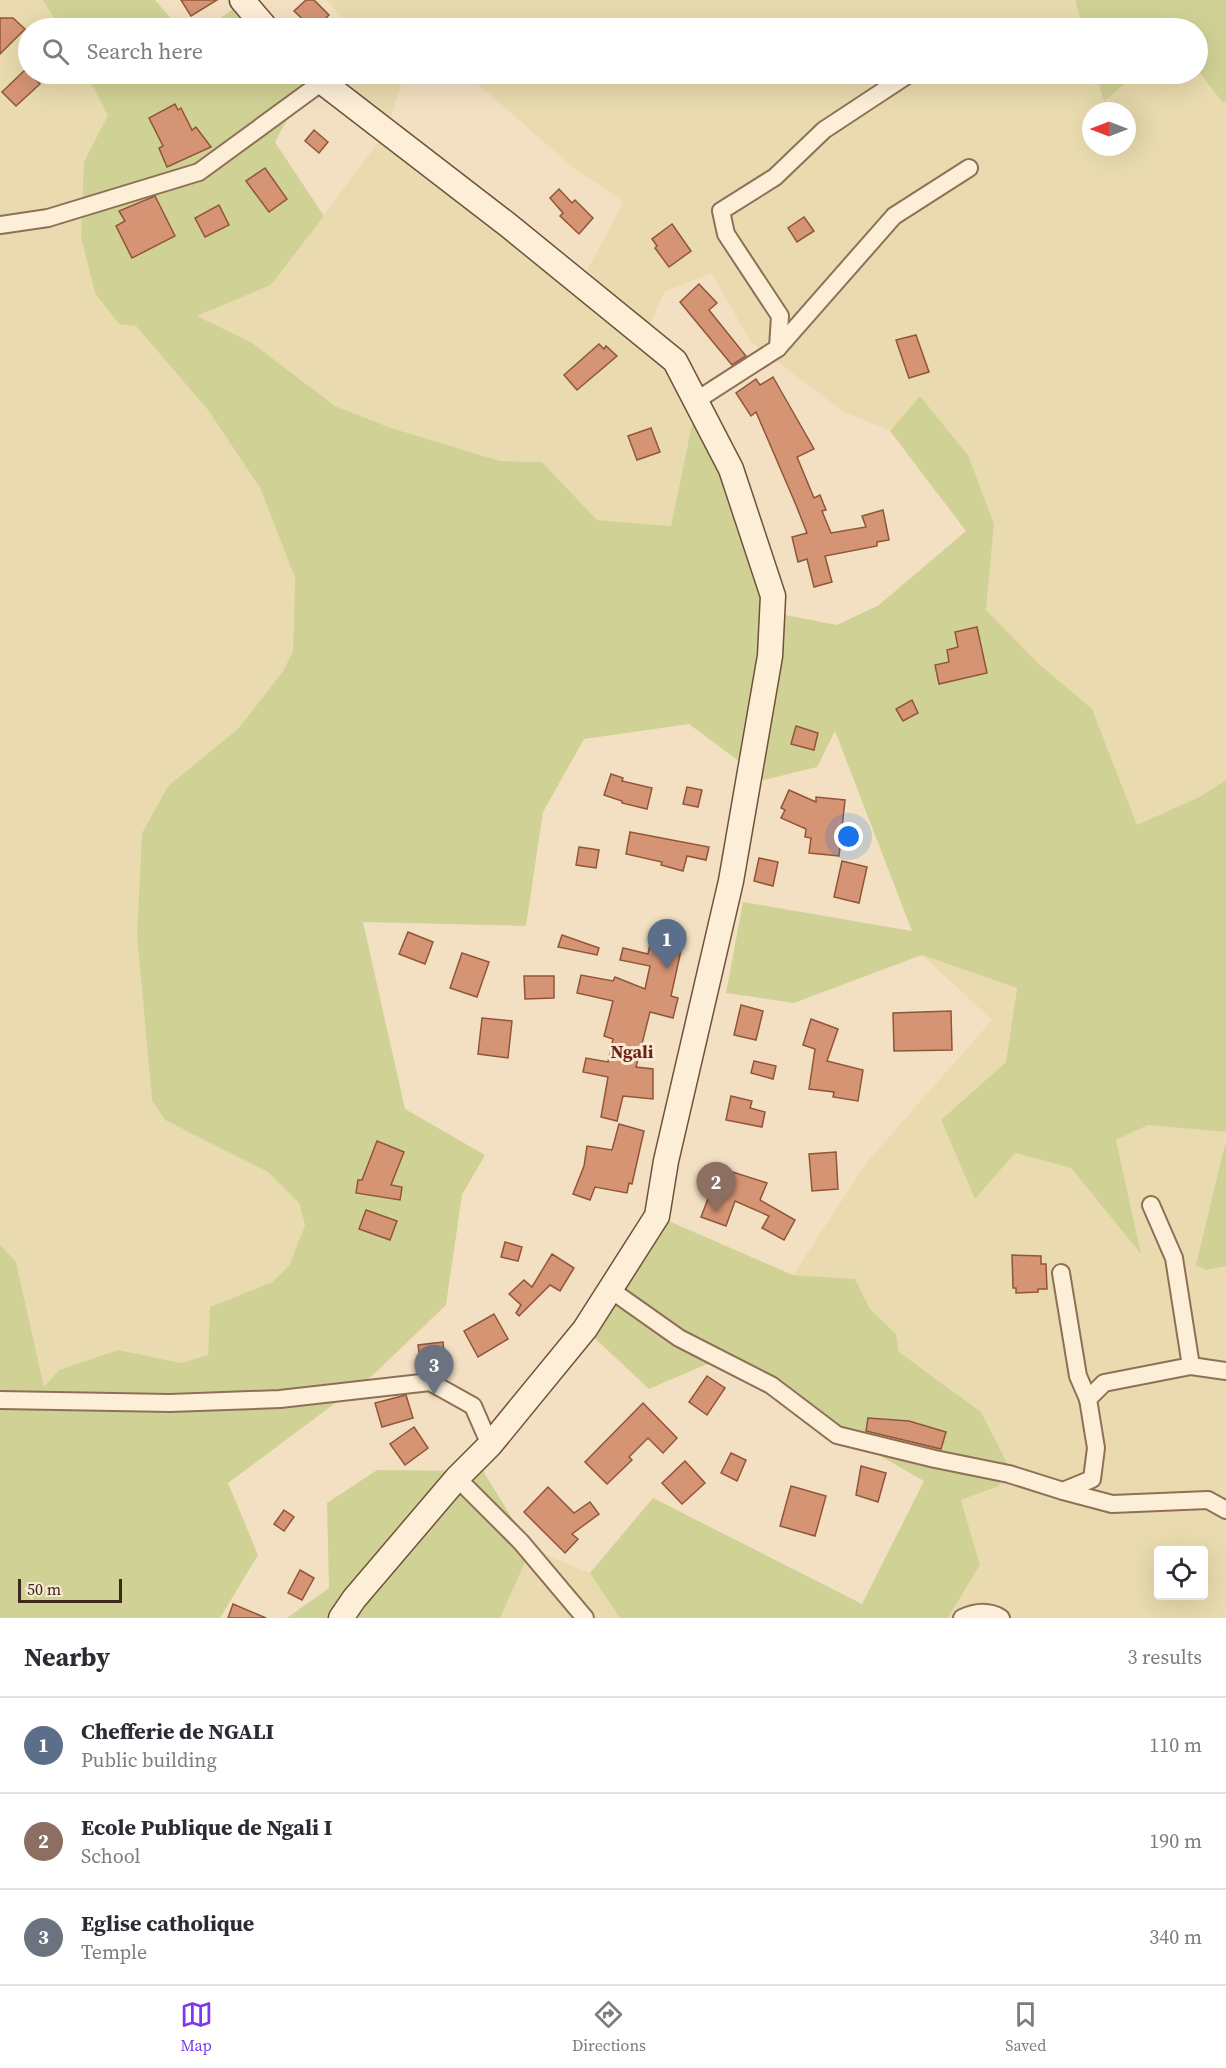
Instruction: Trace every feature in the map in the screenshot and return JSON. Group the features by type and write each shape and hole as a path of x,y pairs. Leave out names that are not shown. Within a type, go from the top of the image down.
{"street":[{"path":"242,0 257,18"},
{"path":"0,225 48,218 199,172 309,84"},
{"path":"325,84 508,225 675,361 731,469 773,596 770,656 731,881 666,1161 657,1216 585,1329 490,1445 457,1479 354,1599 341,1618"},
{"path":"778,348 780,316 726,234 722,211 775,177 824,130 894,84"},
{"path":"697,400 778,348 894,216 969,168"},
{"path":"1151,1205 1174,1258 1191,1366"},
{"path":"1061,1273 1078,1376 1088,1399 1096,1448 1092,1479 1063,1491"},
{"path":"610,1290 679,1338 771,1385 837,1435 1009,1474 1112,1504 1208,1500 1226,1510"},
{"path":"1088,1399 1104,1383 1191,1366 1226,1371"},
{"path":"0,1400 170,1402 280,1399 430,1382 473,1407 490,1445"},
{"path":"457,1479 521,1542 585,1618"},
{"path":"962,1618 975,1612 995,1614 1001,1618"}],"shaded area":[{"path":"0,0 43,0 54,18 18,18 18,84 92,84 108,115 84,163 136,326 208,410 260,488 295,578 293,651 283,671 238,729 168,786 142,833 137,935 152,1100 165,1120 268,1172 299,1203 305,1225 289,1266 272,1282 210,1307 208,1355 181,1363 118,1350 44,1387 16,1263 0,1245"},
{"path":"326,0 1075,0 1080,18 343,18"},
{"path":"1208,83 1222,101 1226,101 1226,780 1199,797 1137,825 1092,709 1040,665 986,610 994,524 968,455 920,396 890,431 844,412 751,342 711,273 664,292 645,337 697,400 671,526 597,520 542,462 500,461 391,428 335,406 300,381 196,316 271,285 386,132 580,283 624,202 571,166 476,84 1099,84 1104,101 1125,84"},
{"path":"337,84 401,84 386,132"},
{"path":"922,955 1017,988 1006,1062 941,1120 975,1199 1015,1153 1071,1168 1140,1252 1116,1140 1148,1125 1226,1132 1207,1270 1226,1266 1226,1618 948,1618 980,1565 961,1500 999,1486 981,1412 899,1352 896,1334 870,1309 855,1279 793,1275 867,1162 992,1020"},
{"path":"531,1549 590,1573 620,1618 500,1618"}],"green space":[{"path":"43,0 155,0 170,18 54,18"},
{"path":"1075,0 1226,0 1226,101 1222,102 1208,83 1208,18 1080,18"},
{"path":"243,2 257,18 220,18"},
{"path":"91,84 307,84 275,142 324,216 271,285 197,316 252,343 335,406 391,428 500,461 542,462 597,520 671,526 697,400 731,469 773,650 785,615 837,625 879,605 966,531 890,431 920,396 968,455 994,524 986,610 1040,665 1092,709 1137,825 1199,797 1226,780 1226,1132 1148,1125 1116,1140 1141,1254 1071,1168 1015,1153 975,1199 941,1120 1006,1062 1017,988 922,955 794,1003 726,993 743,902 912,931 835,731 817,767 764,780 689,724 584,739 543,812 526,926 363,922 405,1109 485,1155 462,1195 446,1305 373,1375 228,1483 258,1555 220,1618 0,1618 0,1245 16,1262 44,1387 59,1370 118,1350 181,1363 208,1355 210,1307 272,1282 289,1266 305,1225 299,1203 268,1172 165,1120 152,1100 137,935 142,833 168,786 238,729 283,671 293,651 295,578 260,488 208,410 136,326 119,324 95,293 81,237 84,162 108,115"},
{"path":"1099,84 1125,84 1104,101"},
{"path":"1226,1140 1226,1266 1207,1270 1196,1265"},
{"path":"657,1216 793,1275 855,1279 870,1309 896,1334 899,1352 981,1412 1007,1463 999,1486 961,1500 980,1565 948,1618 620,1618 590,1573 653,1498 862,1604 924,1481 714,1361 649,1389 585,1329"},
{"path":"377,1470 483,1471 531,1549 500,1618 287,1618 329,1588 327,1503"}],"building":[{"path":"181,0 217,0 191,16"},
{"path":"306,0 314,0 329,15 326,18 301,18 294,11"},
{"path":"0,18 13,18 18,23 18,36 0,54"},
{"path":"18,77 18,84 40,84 16,106 2,92"},
{"path":"175,104 178,110 181,108 192,130 196,127 211,147 167,167 159,148 163,146 149,118"},
{"path":"314,130 328,142 319,153 305,141"},
{"path":"265,168 287,199 269,212 246,181"},
{"path":"559,189 572,203 575,200 593,218 579,234 560,216 563,213 550,198"},
{"path":"155,196 175,236 132,258 116,226 125,221 119,211"},
{"path":"219,205 229,225 205,237 195,218"},
{"path":"804,217 814,231 797,242 788,228"},
{"path":"672,224 691,251 669,267 655,248 657,246 652,239"},
{"path":"699,284 717,303 709,310 746,356 732,365 680,302"},
{"path":"916,335 929,372 909,378 896,340"},
{"path":"599,344 604,349 606,346 617,356 577,390 564,375"},
{"path":"773,377 814,449 797,457 814,498 820,495 826,510 822,511 831,533 866,527 862,516 883,510 889,540 877,542 877,546 825,556 832,582 814,587 807,559 798,562 792,537 807,533 796,505 756,412 751,416 736,393 756,379 760,385"},
{"path":"651,428 660,452 637,460 628,436"},
{"path":"977,627 987,673 939,684 935,665 949,662 947,650 958,647 955,632"},
{"path":"912,700 918,713 903,721 896,709"},
{"path":"796,726 818,733 814,750 791,744"},
{"path":"611,774 623,778 622,781 652,788 647,809 622,803 622,801 604,795"},
{"path":"687,787 702,790 698,807 683,804"},
{"path":"789,790 816,802 816,797 845,800 839,856 809,853 811,838 805,837 806,829 781,818 785,810 781,808"},
{"path":"630,832 709,847 706,860 687,856 683,871 661,865 662,862 626,854"},
{"path":"579,847 599,850 596,868 576,865"},
{"path":"759,858 778,862 773,886 754,881"},
{"path":"842,861 867,867 859,903 834,897"},
{"path":"671,930 685,932 671,996 678,998 673,1018 650,1012 636,1067 653,1069 653,1099 623,1096 617,1121 601,1117 608,1077 583,1072 586,1058 608,1062 613,1039 604,1036 613,1001 577,993 581,975 613,981 615,977 645,989 650,966 620,960 623,948 648,954 652,934 670,938"},
{"path":"408,932 433,942 425,964 399,954"},
{"path":"562,935 599,948 597,955 558,947"},
{"path":"462,953 489,962 477,997 450,988"},
{"path":"524,976 554,976 554,998 525,999"},
{"path":"741,1005 763,1011 756,1040 734,1035"},
{"path":"951,1011 952,1050 894,1051 893,1013"},
{"path":"482,1018 512,1021 508,1058 478,1054"},
{"path":"811,1019 838,1029 827,1061 863,1070 858,1101 833,1097 834,1092 809,1089 815,1049 803,1045"},
{"path":"754,1061 776,1066 773,1079 751,1073"},
{"path":"731,1096 752,1101 750,1108 765,1112 762,1127 726,1120"},
{"path":"619,1124 644,1131 632,1184 629,1183 627,1193 595,1187 590,1200 573,1194 584,1166 587,1146 612,1150"},
{"path":"377,1141 404,1152 391,1185 402,1187 400,1200 356,1193 358,1180 362,1180"},
{"path":"836,1152 838,1189 812,1191 809,1154"},
{"path":"720,1168 767,1183 760,1200 795,1220 784,1240 762,1228 769,1216 735,1201 726,1226 701,1217"},
{"path":"366,1210 397,1221 390,1240 359,1229"},
{"path":"505,1242 522,1247 518,1261 501,1257"},
{"path":"552,1254 574,1268 560,1291 550,1285 519,1316 516,1313 521,1305 509,1294 524,1280 532,1287"},
{"path":"1012,1255 1041,1256 1041,1264 1046,1264 1047,1289 1038,1289 1038,1292 1016,1293 1016,1288 1013,1288"},
{"path":"494,1314 508,1339 478,1357 464,1331"},
{"path":"443,1342 445,1363 421,1366 418,1345"},
{"path":"707,1376 725,1388 707,1415 689,1402"},
{"path":"406,1395 413,1418 382,1427 375,1403"},
{"path":"643,1403 677,1438 663,1453 648,1438 629,1457 632,1460 607,1484 585,1462"},
{"path":"868,1418 909,1421 946,1432 941,1449 866,1431"},
{"path":"414,1427 428,1448 405,1465 390,1444"},
{"path":"731,1453 746,1460 737,1481 721,1473"},
{"path":"685,1461 705,1483 682,1504 662,1483"},
{"path":"861,1466 886,1473 878,1502 856,1495"},
{"path":"791,1486 826,1496 815,1536 780,1526"},
{"path":"548,1487 574,1513 590,1502 599,1514 572,1534 578,1539 565,1553 524,1512"},
{"path":"284,1510 294,1517 284,1531 274,1524"},
{"path":"300,1570 314,1578 302,1600 288,1593"},
{"path":"233,1604 266,1618 228,1618"}],"place":[{"name":"Chefferie de NGALI","path":"667,969"},
{"name":"Ecole Publique de Ngali I","path":"716,1212"},
{"name":"Eglise catholique","path":"434,1395"}],"district":[{"name":"Ngali","path":"632,1052"}]}
